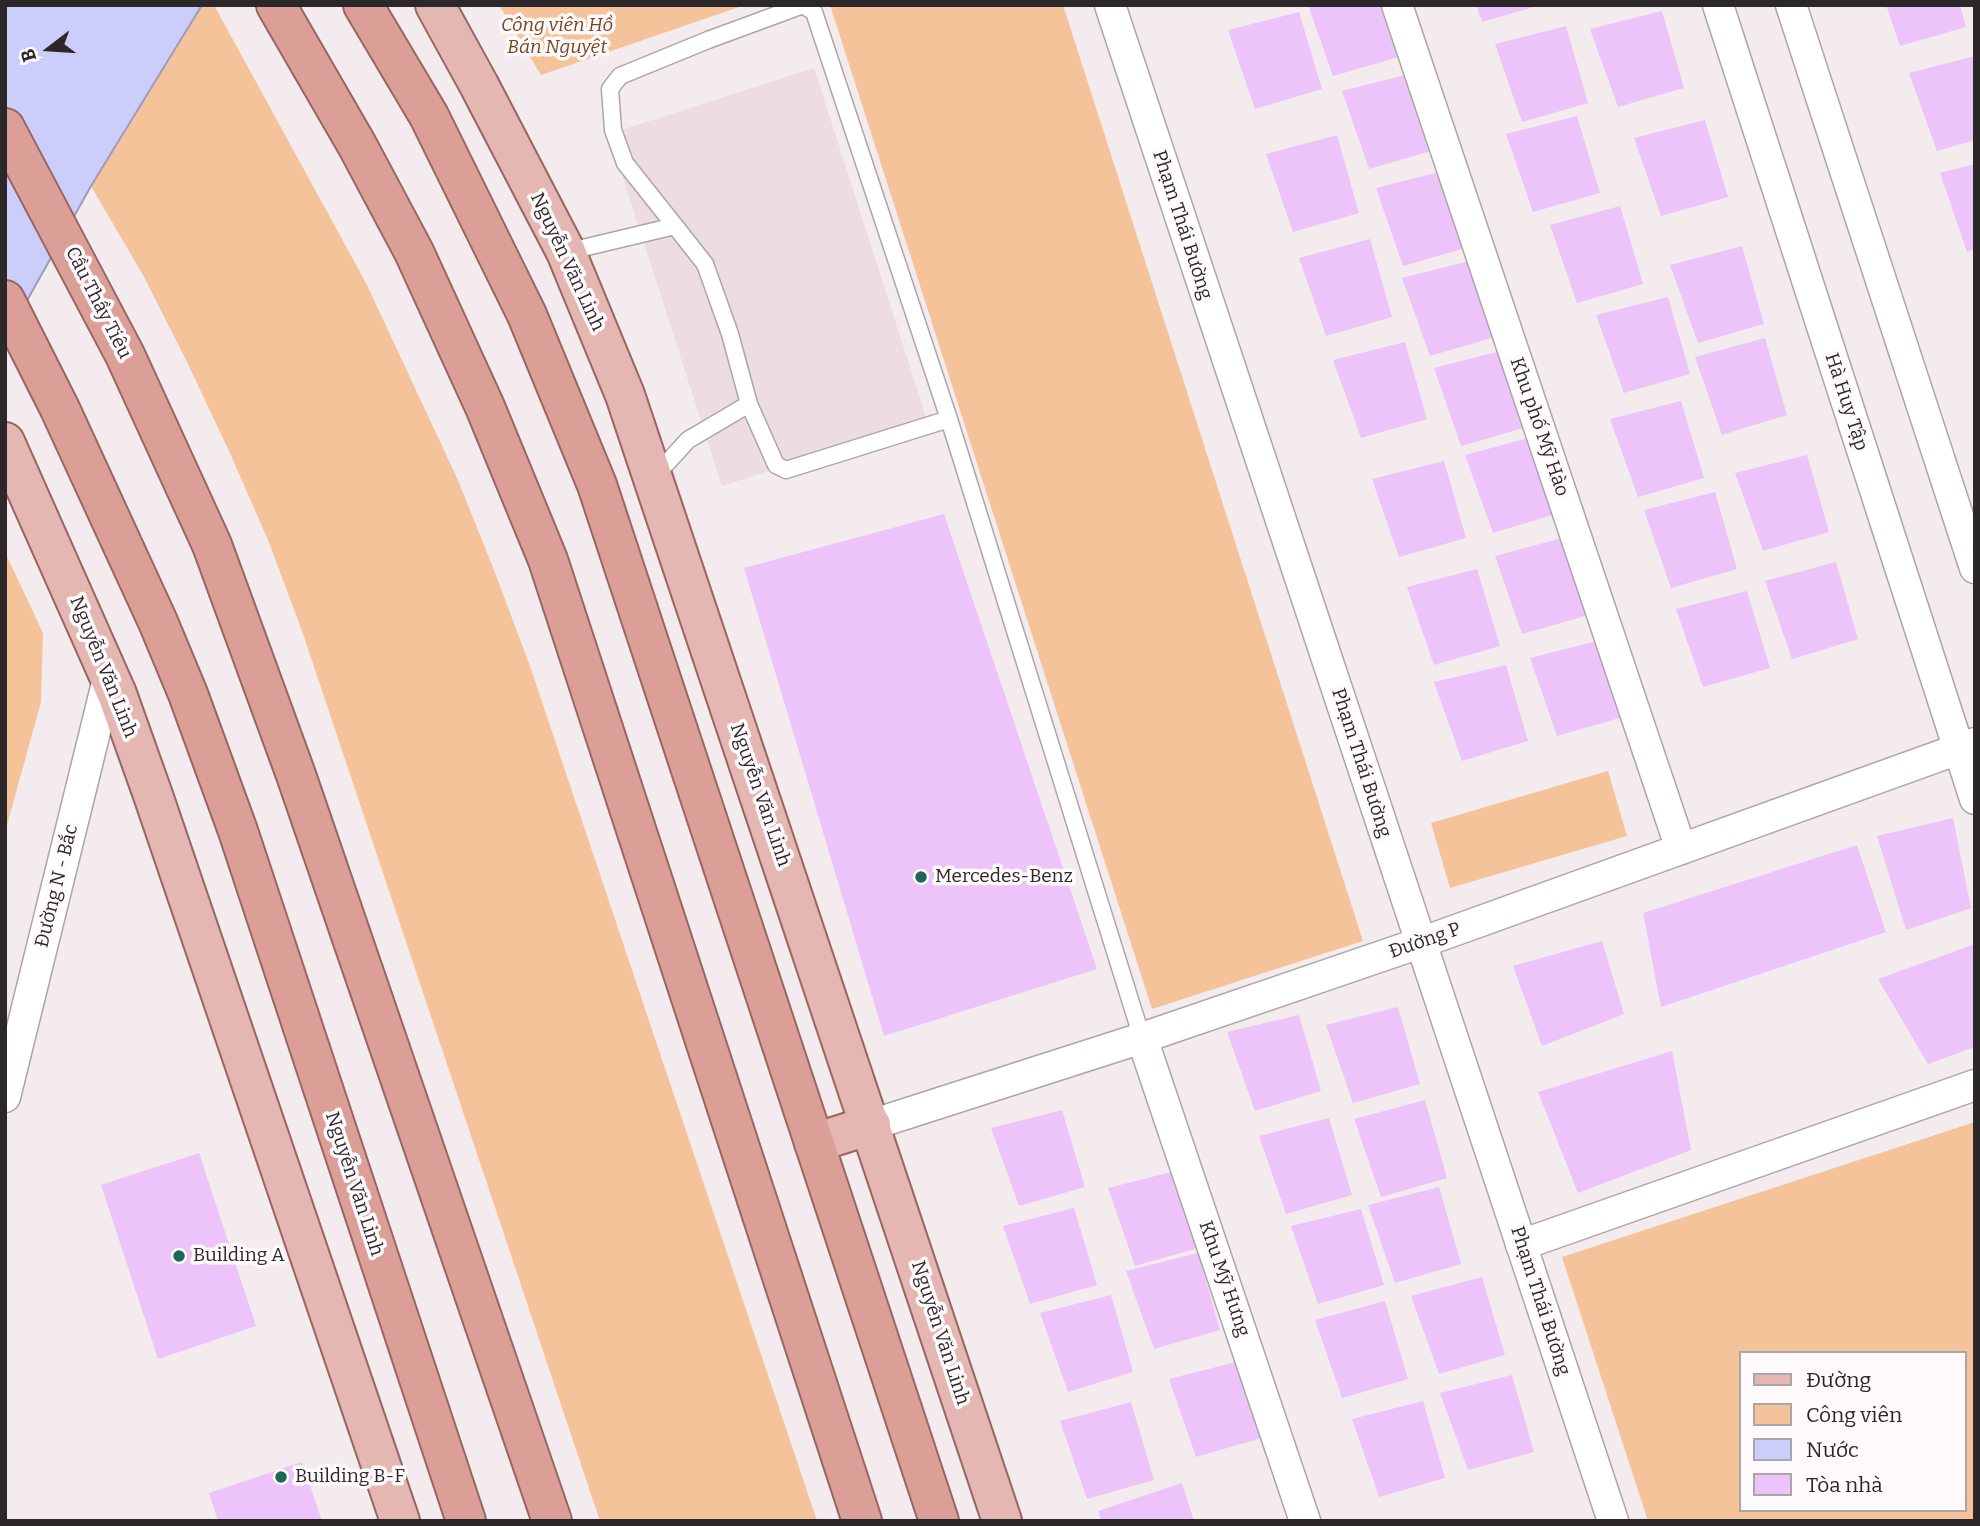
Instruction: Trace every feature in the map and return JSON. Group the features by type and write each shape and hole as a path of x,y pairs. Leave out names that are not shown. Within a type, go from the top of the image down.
{"highway":[{"path":"276,5 357,145 414,252 451,330 548,560 862,1521"},
{"path":"363,5 429,116 527,315 597,485 939,1521"},
{"name":"Cầu Thầy Tiêu","path":"5,128 125,355 184,481 236,608 552,1521"},
{"name":"Nguyễn Văn Linh","path":"5,300 43,374 158,622 188,694 238,831 466,1521"}],"main road":[{"name":"Nguyễn Văn Linh","path":"435,5 566,252 620,383 1002,1521"},
{"name":"Nguyễn Văn Linh","path":"5,442 109,675 155,798 400,1521"},
{"path":"814,1143 871,1125"}],"street":[{"name":"Phạm Thái Bường","path":"1110,5 1613,1521"},
{"name":"Khu phố Mỹ Hào","path":"1397,5 1681,849"},
{"name":"Hà Huy Tập","path":"1718,5 1967,746 1975,799"},
{"path":"1791,5 1975,568"},
{"name":"Đường N - Bắc","path":"5,1097 109,675"},
{"name":"Đường P","path":"871,1125 1142,1038 1420,943 1967,746"},
{"name":"Khu Mỹ Hưng","path":"1142,1038 1305,1521"},
{"path":"1521,1245 1975,1084"}],"lane":[{"path":"949,419 786,470 776,465 749,404 730,334 705,264 625,163 613,130 610,89 620,76 803,5 814,12 949,419 1142,1038"},
{"path":"566,252 675,226"},
{"path":"653,477 688,440 749,404"}],"shaded area":[{"path":"814,68 927,420 722,486 609,134"}],"green space":[{"path":"202,5 214,5 366,283 457,478 530,666 817,1521 600,1521 302,631 268,540 186,360 143,275 91,186"},
{"name":"Công viên Hồ Bán Nguyệt","path":"499,5 745,5 541,75"},
{"path":"830,5 1063,5 1363,941 1152,1009"},
{"path":"5,552 43,633 41,702 5,832"},
{"path":"1608,771 1627,836 1450,888 1431,823"},
{"path":"1975,1122 1975,1521 1648,1521 1562,1257"}],"water":[{"path":"5,5 202,5 91,186 5,340"}],"building":[{"path":"1308,5 1384,5 1399,57 1333,76"},
{"path":"1476,5 1537,5 1537,6 1482,22"},
{"path":"1886,5 1960,5 1966,27 1900,46"},
{"path":"1662,11 1684,88 1618,107 1590,29"},
{"path":"1299,12 1322,89 1255,109 1228,30"},
{"path":"1566,26 1588,103 1522,122 1495,44"},
{"path":"1975,56 1975,140 1937,151 1909,73"},
{"path":"1413,73 1435,150 1369,169 1342,91"},
{"path":"1577,116 1600,193 1533,212 1506,134"},
{"path":"1705,120 1728,197 1661,216 1634,138"},
{"path":"1337,135 1359,213 1293,232 1266,154"},
{"path":"1975,164 1975,249 1967,252 1940,173"},
{"path":"1447,170 1469,247 1403,266 1376,188"},
{"path":"1620,206 1643,284 1577,303 1550,225"},
{"path":"1370,239 1392,317 1326,336 1299,258"},
{"path":"1742,246 1764,324 1698,343 1670,265"},
{"path":"1473,260 1495,337 1430,356 1402,278"},
{"path":"1668,297 1690,374 1624,393 1596,315"},
{"path":"1765,338 1787,415 1722,435 1695,357"},
{"path":"1405,342 1427,419 1361,438 1333,360"},
{"path":"1504,350 1527,427 1461,446 1434,368"},
{"path":"1681,401 1704,478 1638,497 1610,419"},
{"path":"1536,436 1559,513 1493,533 1465,455"},
{"path":"1807,455 1829,532 1763,551 1735,473"},
{"path":"1444,461 1466,538 1399,557 1372,479"},
{"path":"1715,492 1737,569 1671,588 1644,510"},
{"path":"944,514 1097,969 884,1036 744,568"},
{"path":"1566,537 1589,615 1522,634 1495,556"},
{"path":"1836,562 1858,639 1792,659 1765,581"},
{"path":"1477,569 1500,646 1434,665 1407,587"},
{"path":"1747,591 1770,668 1703,687 1676,609"},
{"path":"1601,640 1623,717 1557,736 1530,658"},
{"path":"1506,665 1528,741 1462,761 1434,682"},
{"path":"1953,818 1971,908 1906,930 1877,836"},
{"path":"1857,845 1886,932 1661,1007 1643,913"},
{"path":"1602,941 1624,1014 1542,1046 1513,966"},
{"path":"1975,944 1975,1047 1928,1064 1878,979"},
{"path":"1398,1007 1420,1084 1353,1103 1326,1025"},
{"path":"1299,1015 1321,1091 1255,1111 1227,1032"},
{"path":"1672,1051 1691,1150 1578,1193 1538,1092"},
{"path":"1425,1100 1447,1178 1381,1197 1354,1119"},
{"path":"1062,1110 1085,1187 1019,1206 991,1128"},
{"path":"1329,1118 1352,1195 1286,1214 1259,1136"},
{"name":"Building A","path":"199,1153 256,1326 158,1359 101,1185"},
{"path":"1179,1170 1202,1247 1135,1266 1108,1188"},
{"path":"1439,1187 1461,1264 1395,1283 1368,1205"},
{"path":"1074,1208 1097,1285 1030,1304 1003,1226"},
{"path":"1361,1209 1384,1285 1318,1304 1291,1226"},
{"path":"1198,1253 1220,1330 1154,1349 1126,1271"},
{"path":"1482,1277 1505,1355 1439,1374 1411,1296"},
{"path":"1111,1295 1133,1372 1068,1392 1040,1313"},
{"path":"1385,1301 1408,1379 1342,1398 1315,1320"},
{"path":"1240,1361 1262,1438 1196,1457 1169,1379"},
{"path":"1512,1375 1534,1452 1468,1470 1440,1393"},
{"path":"1423,1401 1445,1478 1379,1497 1352,1419"},
{"path":"1131,1402 1154,1480 1087,1499 1060,1421"},
{"name":"Building B-F","path":"302,1462 322,1521 218,1521 209,1493"},
{"path":"1182,1483 1194,1521 1101,1521 1098,1511"}],"place":[{"name":"Mercedes-Benz","path":"921,877"},
{"name":"Building A","path":"179,1256"},
{"name":"Building B-F","path":"281,1477"}]}
